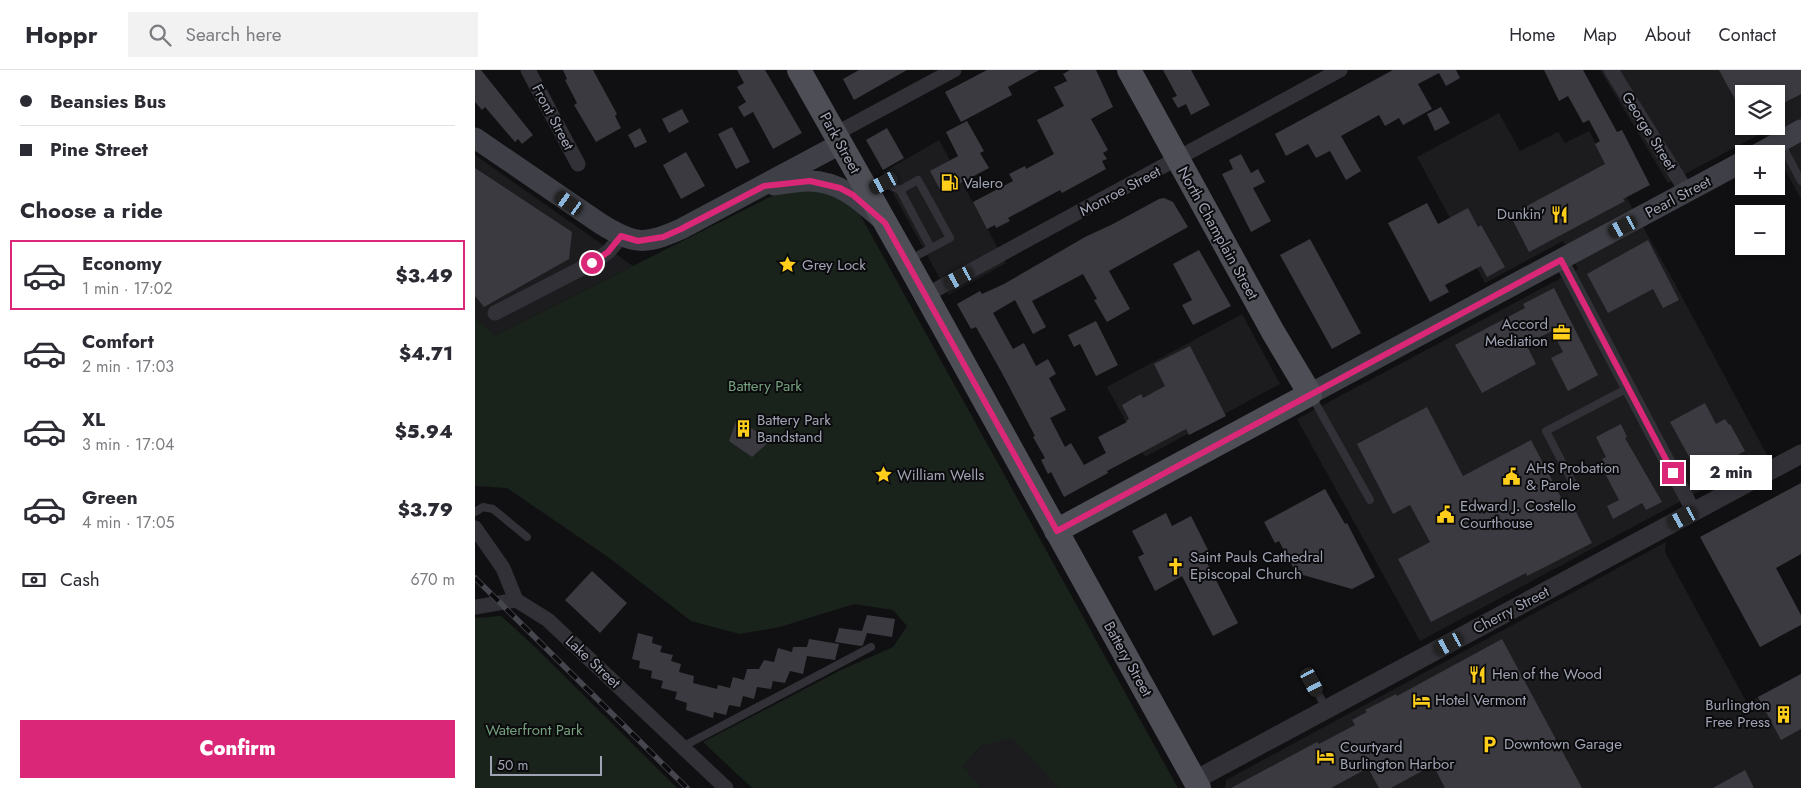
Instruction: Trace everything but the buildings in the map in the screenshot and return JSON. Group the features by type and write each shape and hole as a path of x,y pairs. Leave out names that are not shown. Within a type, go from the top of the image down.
{"main road":[{"name":"Park Street","path":"799,70 1057,531"},
{"name":"North Champlain Street","path":"1129,70 1273,332 1311,394"},
{"path":"1774,145 1801,130"},
{"path":"475,138 621,236 638,241 663,237 681,229 764,186 837,139"},
{"name":"Pearl Street","path":"1057,531 1735,166"},
{"path":"764,186 810,181 824,183 853,195 885,223"},
{"name":"Battery Street","path":"1057,531 1197,784"}],"street":[{"name":"Front Street","path":"528,70 578,164"},
{"path":"837,139 954,70"},
{"name":"Monroe Street","path":"926,295 1178,160 1340,70"},
{"name":"George Street","path":"1611,70 1687,192"},
{"path":"495,312 592,263 608,252 621,236"},
{"path":"1561,260 1694,512"},
{"name":"Cherry Street","path":"1197,784 1327,710 1801,454"},
{"path":"475,528 479,531 503,568 516,600 475,607"},
{"name":"Lake Street","path":"516,600 548,620 727,788"}],"lane":[{"path":"1780,142 1801,181"},
{"path":"900,190 918,180 950,238 907,261"},
{"path":"867,191 884,183 900,190 931,248"},
{"path":"1575,487 1546,431 1629,388"},
{"path":"1311,394 1370,500"},
{"path":"475,512 483,507 493,509 527,537"},
{"path":"682,747 871,647"},
{"path":"1312,682 1327,710"}],"shaded area":[{"path":"1600,70 1801,70 1801,199 1785,170 1785,145 1771,145 1766,135 1785,135 1785,85 1735,85 1735,135 1758,135 1740,145 1735,145 1735,147 1668,183"},
{"path":"1499,113 1520,151 1558,132 1565,143 1589,131 1674,282 1767,455 1420,641 1297,419 1578,269 1563,241 1485,283 1417,157"},
{"path":"939,140 1006,263 949,295 882,173"},
{"path":"475,155 633,266 496,335 475,319"},
{"path":"1242,314 1280,384 1145,457 1107,387"},
{"path":"1666,542 1665,552 1747,703 1801,674 1801,788 1225,788 1226,780"},
{"path":"1013,737 1059,788 981,788 962,767 981,746"}],"green space":[{"name":"Battery Park","path":"788,190 833,192 858,211 1178,788 1059,788 1012,738 981,746 963,766 981,788 752,788 703,742 841,670 893,647 907,626 893,610 854,604 780,627 740,634 691,621 608,557 507,488 475,486 475,319 496,335 770,197"},
{"name":"Waterfront Park","path":"501,616 534,646 677,788 475,788 475,618"}],"railway":[{"path":"475,578 687,788"}],"place":[{"name":"Valero","path":"949,183"},
{"name":"Dunkin'","path":"1559,214"},
{"name":"Grey Lock","path":"788,265"},
{"name":"Accord Mediation","path":"1562,333"},
{"name":"Battery Park Bandstand","path":"743,429"},
{"name":"William Wells","path":"883,475"},
{"name":"AHS Probation & Parole","path":"1512,477"},
{"name":"Edward J. Costello Courthouse","path":"1446,515"},
{"name":"Saint Pauls Cathedral Episcopal Church","path":"1176,566"},
{"name":"Hen of the Wood","path":"1478,674"},
{"name":"Hotel Vermont","path":"1421,700"},
{"name":"Burlington Free Press","path":"1784,714"},
{"name":"Downtown Garage","path":"1490,744"},
{"name":"Courtyard Burlington Harbor","path":"1326,756"}],"route":[{"path":"592,263 608,252 621,236 638,241 663,237 764,186 810,181 840,188 853,195 885,223 1057,531 1561,260 1673,473"}]}
